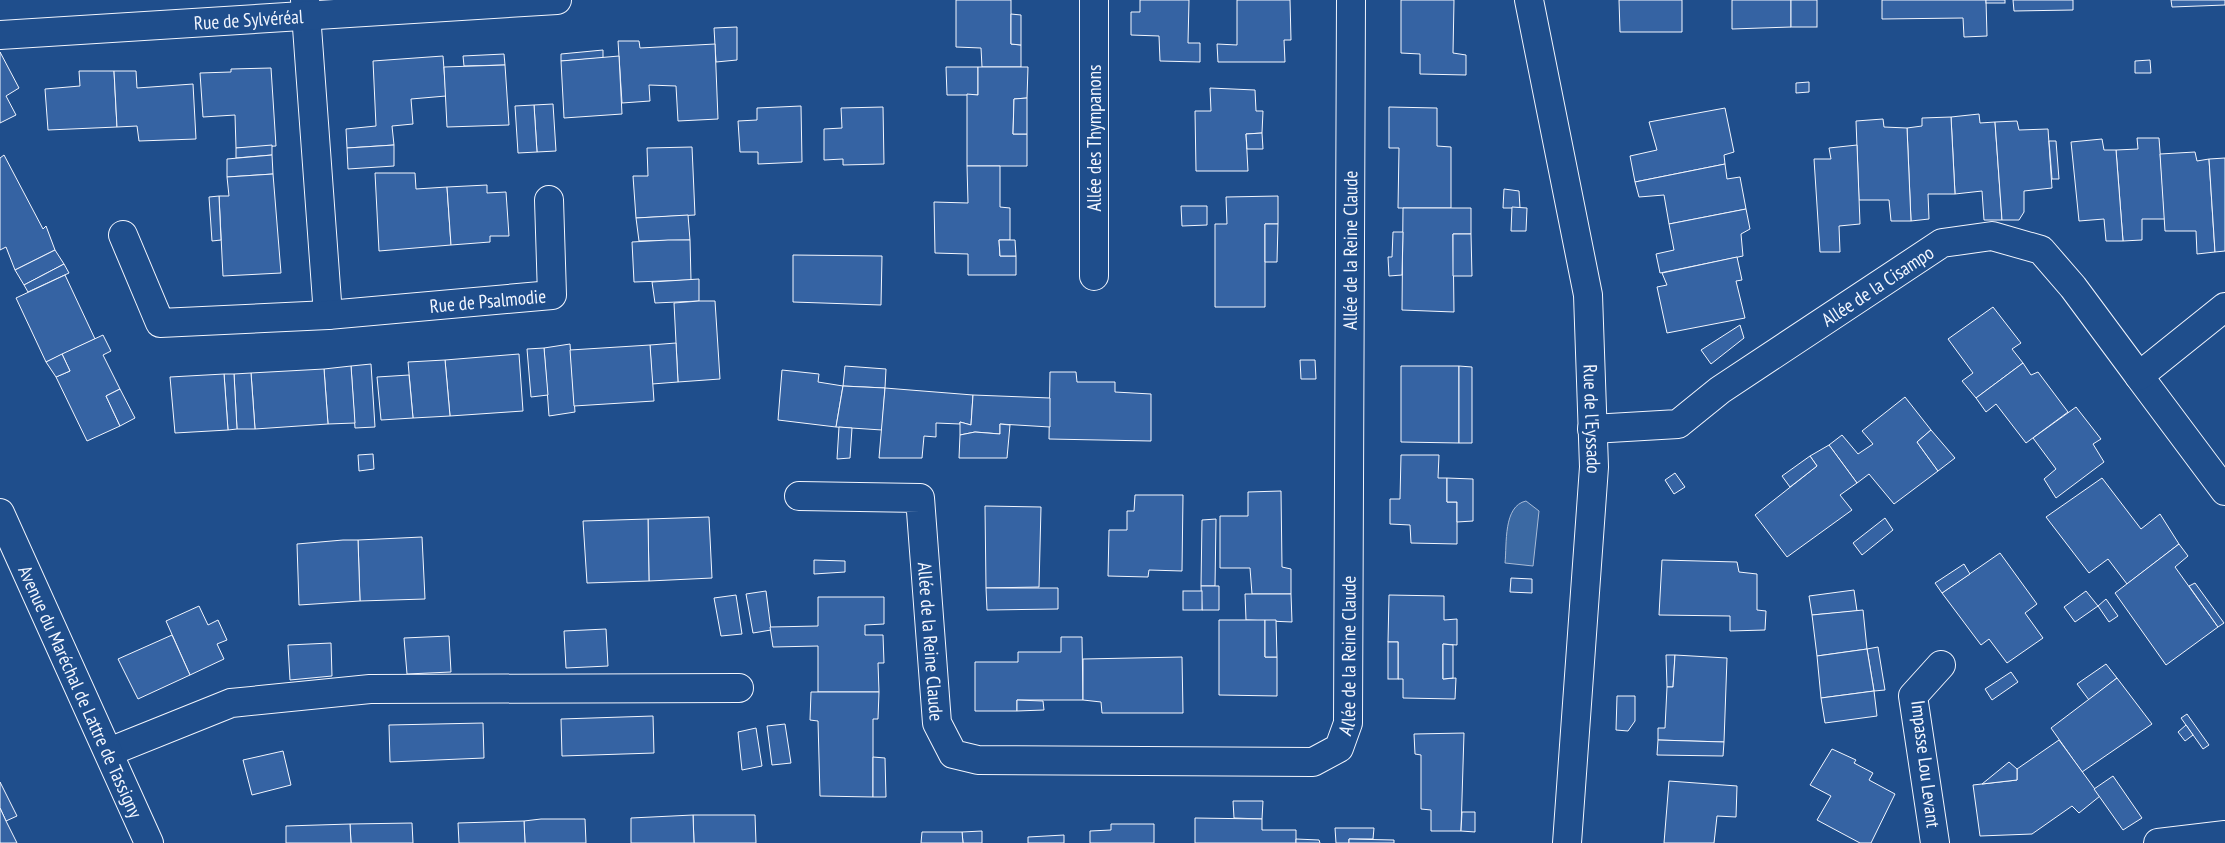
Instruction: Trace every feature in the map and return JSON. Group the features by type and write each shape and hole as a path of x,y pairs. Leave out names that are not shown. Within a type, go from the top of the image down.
{"street":[{"name":"Rue de Sylvéréal","path":"0,35 306,8 557,0"},
{"name":"Allée des Thympanons","path":"1094,0 1094,276"},
{"name":"Allée de la Reine Claude","path":"799,496 920,498 937,723 953,754 978,760 1312,762 1339,748 1348,724 1351,0"},
{"name":"Rue de l'Eyssado","path":"1529,0 1588,295 1594,467 1567,843"},
{"path":"306,8 328,315"},
{"name":"Rue de Psalmodie","path":"123,235 160,323 328,315 552,295 549,200"},
{"name":"Allée de la Cisampo","path":"1592,429 1678,424 1720,390 1942,243 1992,236 2041,250 2073,287 2225,491"},
{"path":"2139,376 2225,307"},
{"name":"Avenue du Maréchal de Lattre de Tassigny","path":"0,513 149,843"},
{"name":"Impasse Lou Levant","path":"1936,843 1913,696 1941,665"},
{"path":"109,752 231,703 370,689 739,688"},
{"path":"2158,843 2225,835"}],"water":[{"path":"1526,501 1539,511 1533,566 1505,563 1506,536 1510,518 1513,510 1519,504"}],"building":[{"path":"956,0 1011,0 1011,44 1021,45 1021,67 982,67 981,48 956,47"},
{"path":"1140,0 1189,0 1188,43 1200,43 1200,62 1160,61 1159,36 1131,35 1131,12 1140,12"},
{"path":"1237,0 1290,0 1291,40 1284,40 1285,62 1218,62 1217,44 1237,45"},
{"path":"1401,0 1454,0 1453,53 1466,55 1466,75 1420,74 1420,54 1401,53"},
{"path":"1619,0 1682,0 1682,32 1620,32"},
{"path":"1732,0 1791,0 1791,27 1732,29"},
{"path":"1791,0 1817,0 1817,27 1791,27"},
{"path":"1882,0 1986,0 1987,36 1964,37 1963,18 1882,19"},
{"path":"1986,0 2005,0 2005,3 1986,3"},
{"path":"2013,0 2073,0 2073,10 2014,11"},
{"path":"2171,0 2225,0 2225,5 2172,7"},
{"path":"1011,14 1021,15 1021,45 1011,44"},
{"path":"737,27 737,60 716,62 714,28"},
{"path":"618,41 639,41 640,48 715,44 718,119 678,121 676,86 649,85 650,101 622,103"},
{"path":"603,50 603,58 561,61 561,54"},
{"path":"0,52 19,88 6,96 16,115 0,123"},
{"path":"504,54 505,65 464,66 463,56"},
{"path":"443,56 446,96 411,99 413,124 392,126 394,145 347,148 346,129 376,126 373,61"},
{"path":"619,56 622,114 564,118 561,61"},
{"path":"2150,60 2151,73 2135,73 2135,61"},
{"path":"505,65 509,125 447,127 444,67"},
{"path":"946,67 978,67 978,95 947,95"},
{"path":"978,67 1028,67 1027,98 1014,99 1013,134 1027,134 1027,166 967,166 967,94 978,95"},
{"path":"271,68 276,146 236,148 235,115 203,117 200,73 231,72 231,69"},
{"path":"79,71 114,71 117,127 48,130 45,89 80,86"},
{"path":"114,71 136,71 137,88 193,84 196,139 139,141 137,126 117,127"},
{"path":"1809,82 1809,92 1796,93 1796,83"},
{"path":"1210,88 1255,90 1256,111 1263,111 1262,133 1246,134 1248,171 1196,171 1195,111 1211,111"},
{"path":"1027,98 1027,134 1013,134 1014,99"},
{"path":"553,104 556,151 537,152 534,105"},
{"path":"534,105 537,152 518,153 515,106"},
{"path":"801,106 802,162 758,164 758,152 740,152 738,121 757,120 757,108"},
{"path":"883,107 884,164 843,165 843,159 824,160 824,129 842,128 841,108"},
{"path":"1389,107 1437,108 1437,146 1451,147 1451,208 1398,208 1399,148 1389,148"},
{"path":"1725,108 1734,152 1724,155 1725,164 1635,182 1630,156 1657,150 1649,122"},
{"path":"1979,114 1980,123 1995,122 2002,220 1984,220 1982,191 1955,194 1951,117"},
{"path":"1951,117 1955,194 1928,194 1929,219 1911,221 1907,128 1922,126 1922,118"},
{"path":"1883,119 1884,127 1907,128 1911,221 1891,221 1889,200 1859,200 1856,121"},
{"path":"2017,121 2019,130 2048,129 2052,188 2024,191 2024,212 2019,220 2002,220 1995,122"},
{"path":"1262,133 1263,149 1247,149 1246,134"},
{"path":"2137,138 2159,138 2165,219 2142,219 2142,240 2123,241 2116,150 2138,149"},
{"path":"2102,139 2104,150 2116,150 2123,241 2106,241 2104,219 2079,221 2071,142"},
{"path":"2049,141 2056,141 2059,179 2052,179"},
{"path":"272,145 272,155 236,158 236,148"},
{"path":"394,145 394,166 348,169 347,148"},
{"path":"1857,145 1860,224 1839,226 1840,252 1820,252 1814,159 1831,159 1829,148"},
{"path":"692,147 695,215 636,218 633,176 648,176 647,148"},
{"path":"2195,152 2197,161 2209,159 2215,252 2197,254 2196,231 2165,231 2160,154"},
{"path":"4,155 43,229 46,226 55,250 15,270 6,247 0,250 0,158"},
{"path":"272,155 273,174 227,177 227,159"},
{"path":"2225,158 2225,251 2215,252 2209,159"},
{"path":"1725,164 1727,179 1740,177 1746,209 1669,224 1664,195 1639,197 1635,182"},
{"path":"967,166 1000,166 1000,207 1010,208 1010,240 999,240 1000,256 1016,256 1016,275 968,275 968,254 935,253 934,202 968,203"},
{"path":"375,173 415,173 416,189 447,187 451,245 379,251"},
{"path":"273,174 281,273 223,276 219,196 229,196 227,177"},
{"path":"487,185 487,193 506,192 509,236 490,236 490,242 451,245 447,187"},
{"path":"1504,189 1519,191 1520,208 1503,208"},
{"path":"219,196 221,240 212,241 209,197"},
{"path":"1278,196 1278,224 1265,224 1265,307 1215,307 1215,224 1227,224 1226,197"},
{"path":"1181,206 1207,206 1207,225 1182,226"},
{"path":"1512,207 1527,208 1526,231 1511,231"},
{"path":"1403,208 1471,208 1471,234 1453,234 1454,312 1402,310"},
{"path":"1746,209 1750,229 1741,234 1743,256 1660,273 1656,254 1674,250 1669,224"},
{"path":"688,215 690,240 639,241 636,218"},
{"path":"1265,224 1278,224 1277,262 1265,262"},
{"path":"1393,232 1403,232 1402,275 1389,276 1388,257 1392,257"},
{"path":"1453,234 1471,234 1472,276 1453,276"},
{"path":"690,240 691,280 634,282 632,242"},
{"path":"999,240 1015,240 1016,256 1000,256"},
{"path":"55,250 64,264 24,285 15,270"},
{"path":"793,255 882,256 881,305 793,302"},
{"path":"1737,257 1742,280 1736,281 1745,318 1667,333 1657,287 1667,285 1662,273"},
{"path":"64,264 69,273 28,292 24,285"},
{"path":"65,275 95,339 46,362 16,298"},
{"path":"699,279 699,301 655,303 652,282"},
{"path":"715,301 720,379 678,382 674,303"},
{"path":"1993,307 2021,343 2012,349 2023,363 1976,398 1962,381 1973,373 1948,339"},
{"path":"1740,325 1744,338 1711,364 1701,350"},
{"path":"103,335 111,351 103,355 120,389 106,396 120,426 87,441 56,377 70,371 62,354"},
{"path":"676,343 678,382 652,384 650,345"},
{"path":"570,344 575,412 549,416 544,348"},
{"path":"650,345 654,401 574,406 570,350"},
{"path":"544,348 548,395 531,397 527,349"},
{"path":"62,354 70,371 56,377 46,362"},
{"path":"519,354 523,411 450,416 445,360"},
{"path":"445,360 450,416 413,418 408,362"},
{"path":"1300,360 1315,360 1316,379 1301,379"},
{"path":"2023,363 2031,375 2038,372 2068,412 2026,443 1996,404 1986,412 1976,398"},
{"path":"371,364 375,427 355,428 351,366"},
{"path":"351,366 355,423 328,424 324,369"},
{"path":"845,366 886,369 885,388 843,386"},
{"path":"1401,366 1459,366 1459,443 1401,442"},
{"path":"1459,366 1472,367 1472,443 1459,443"},
{"path":"324,369 328,424 255,429 251,373"},
{"path":"782,370 819,374 818,382 843,386 836,427 778,420"},
{"path":"1050,372 1076,372 1077,382 1115,382 1115,392 1151,394 1151,441 1049,439"},
{"path":"251,373 255,429 237,429 234,374"},
{"path":"224,374 234,374 237,429 228,430"},
{"path":"224,374 228,430 175,433 170,377"},
{"path":"409,375 413,418 381,420 377,377"},
{"path":"843,386 885,388 882,430 836,427"},
{"path":"885,388 973,395 971,425 960,422 960,424 936,423 936,437 924,436 922,458 879,458"},
{"path":"120,389 135,418 120,426 106,396"},
{"path":"973,395 1050,398 1050,427 1000,424 1000,434 975,432 960,435 960,422 971,425"},
{"path":"1905,397 1931,430 1917,442 1938,471 1894,504 1869,474 1857,483 1829,445 1842,435 1858,454 1873,444 1862,431"},
{"path":"2076,407 2101,439 2093,444 2104,462 2056,498 2044,479 2056,469 2033,438"},
{"path":"1000,424 1010,425 1007,458 959,458 960,435 975,432 1000,434"},
{"path":"839,427 852,428 850,458 837,459"},
{"path":"1931,430 1955,458 1938,471 1917,442"},
{"path":"1829,445 1857,483 1840,495 1852,510 1787,557 1755,515 1817,466 1810,456"},
{"path":"373,454 374,469 359,471 358,455"},
{"path":"1401,455 1439,455 1438,478 1447,478 1447,502 1457,502 1457,544 1411,543 1410,525 1390,524 1390,499 1400,499"},
{"path":"1810,456 1817,466 1790,487 1782,476"},
{"path":"1675,473 1685,487 1674,494 1665,480"},
{"path":"1447,478 1473,479 1473,521 1457,522 1457,502 1447,502"},
{"path":"2102,478 2141,529 2160,514 2179,544 2127,584 2108,559 2089,573 2046,517"},
{"path":"1281,491 1282,567 1291,569 1291,594 1252,594 1250,568 1220,568 1220,516 1248,516 1248,492"},
{"path":"1135,495 1183,495 1182,571 1149,570 1148,577 1108,576 1109,530 1127,530 1127,511 1134,511"},
{"path":"985,506 1041,507 1039,587 986,588"},
{"path":"709,517 712,578 649,581 648,519"},
{"path":"1885,518 1893,530 1862,555 1853,543"},
{"path":"648,519 649,581 587,583 583,521"},
{"path":"1216,519 1215,586 1201,586 1202,520"},
{"path":"422,537 425,599 360,601 358,540"},
{"path":"358,540 360,601 299,605 297,544"},
{"path":"2179,544 2188,556 2175,567 2218,627 2166,665 2115,593"},
{"path":"2000,553 2037,604 2025,613 2043,638 2007,663 1989,639 1981,645 1942,593"},
{"path":"814,560 845,561 845,572 814,574"},
{"path":"1662,560 1737,562 1739,572 1757,574 1757,610 1766,611 1765,630 1730,631 1730,616 1659,615"},
{"path":"1964,564 1970,574 1942,593 1935,583"},
{"path":"1511,578 1532,579 1532,593 1510,592"},
{"path":"2195,583 2224,623 2218,627 2189,586"},
{"path":"1201,586 1219,586 1219,610 1202,610"},
{"path":"986,588 1058,588 1058,609 987,610"},
{"path":"1854,590 1857,611 1812,615 1809,596"},
{"path":"766,591 771,630 753,633 746,594"},
{"path":"1183,591 1202,591 1202,610 1183,610"},
{"path":"2086,591 2098,606 2075,622 2064,607"},
{"path":"1245,594 1291,594 1292,622 1246,620"},
{"path":"736,595 742,634 721,636 714,598"},
{"path":"1389,595 1444,596 1444,620 1457,619 1457,645 1443,644 1443,679 1456,678 1455,699 1403,698 1403,679 1398,679 1398,642 1388,642"},
{"path":"818,597 884,597 884,624 865,625 865,635 883,635 884,663 878,663 879,692 818,692 818,646 773,647 770,627 818,626"},
{"path":"2106,599 2118,616 2109,622 2098,606"},
{"path":"199,606 208,625 218,620 227,640 217,644 224,659 190,675 166,621"},
{"path":"1863,610 1867,649 1817,656 1812,615"},
{"path":"1219,620 1265,620 1265,657 1277,657 1277,696 1219,695"},
{"path":"1265,620 1276,620 1277,657 1265,657"},
{"path":"606,629 608,666 566,668 564,631"},
{"path":"172,635 190,675 138,699 118,659"},
{"path":"449,636 451,672 407,674 404,638"},
{"path":"1061,637 1082,637 1083,700 1017,700 1017,711 975,711 975,662 1018,662 1018,652 1061,652"},
{"path":"1388,642 1398,642 1398,679 1388,679"},
{"path":"331,643 332,676 290,680 288,645"},
{"path":"1443,644 1453,645 1453,678 1443,679"},
{"path":"1878,647 1885,690 1874,691 1867,649"},
{"path":"1867,649 1874,691 1821,698 1817,656"},
{"path":"1666,655 1675,655 1673,687 1667,687"},
{"path":"1675,655 1727,658 1724,742 1658,740 1658,728 1665,728 1667,687 1673,687"},
{"path":"1182,657 1183,713 1102,713 1101,702 1083,700 1083,659"},
{"path":"2106,664 2117,678 2089,700 2077,684"},
{"path":"2011,672 2018,682 1992,700 1985,689"},
{"path":"2117,678 2152,724 2082,772 2051,728"},
{"path":"1874,691 1877,716 1825,723 1821,698"},
{"path":"811,692 879,692 878,719 873,719 873,797 820,796 818,721 810,720"},
{"path":"1617,696 1635,696 1635,721 1628,731 1616,730"},
{"path":"1017,700 1043,701 1044,710 1017,711"},
{"path":"2187,714 2209,745 2203,749 2181,718"},
{"path":"653,716 654,753 562,756 561,719"},
{"path":"483,723 484,758 390,762 389,725"},
{"path":"785,724 791,763 772,765 767,726"},
{"path":"2186,725 2193,735 2185,741 2178,732"},
{"path":"756,728 762,766 742,770 738,732"},
{"path":"1464,733 1461,831 1431,831 1431,810 1421,809 1421,755 1415,754 1414,734"},
{"path":"1658,740 1724,742 1723,756 1657,755"},
{"path":"2059,740 2100,796 2079,813 2072,806 2032,834 1980,836 1973,785 2017,780 2017,769"},
{"path":"1832,749 1856,760 1854,763 1873,773 1869,780 1895,794 1871,843 1860,843 1817,820 1831,796 1810,785"},
{"path":"283,751 291,785 252,795 243,760"},
{"path":"873,757 885,758 886,797 873,797"},
{"path":"2009,762 2017,769 2017,780 1982,784"},
{"path":"2113,776 2142,818 2123,830 2094,789"},
{"path":"1669,781 1737,786 1736,817 1717,816 1714,843 1664,843"},
{"path":"0,782 17,816 6,821 0,808"},
{"path":"1233,801 1263,801 1262,819 1234,818"},
{"path":"0,808 6,821 17,843 0,843"},
{"path":"1462,812 1475,812 1475,832 1461,831"},
{"path":"693,815 755,815 756,843 694,843"},
{"path":"693,815 694,843 631,843 631,818"},
{"path":"1195,818 1262,819 1262,830 1296,830 1296,843 1195,843"},
{"path":"585,819 586,843 525,843 524,821"},
{"path":"524,821 525,843 459,843 458,823"},
{"path":"412,823 413,843 351,843 350,824"},
{"path":"350,824 351,843 286,843 286,826"},
{"path":"1111,824 1154,824 1154,843 1090,843 1090,831 1111,830"},
{"path":"1335,828 1374,828 1373,839 1349,839 1349,843 1336,843"},
{"path":"982,831 982,843 963,843 962,832"},
{"path":"922,832 962,832 963,843 921,843"},
{"path":"1064,835 1064,843 1028,843 1028,837"},
{"path":"1296,839 1319,840 1320,843 1296,843"},
{"path":"1349,839 1394,840 1394,843 1349,843"}]}
